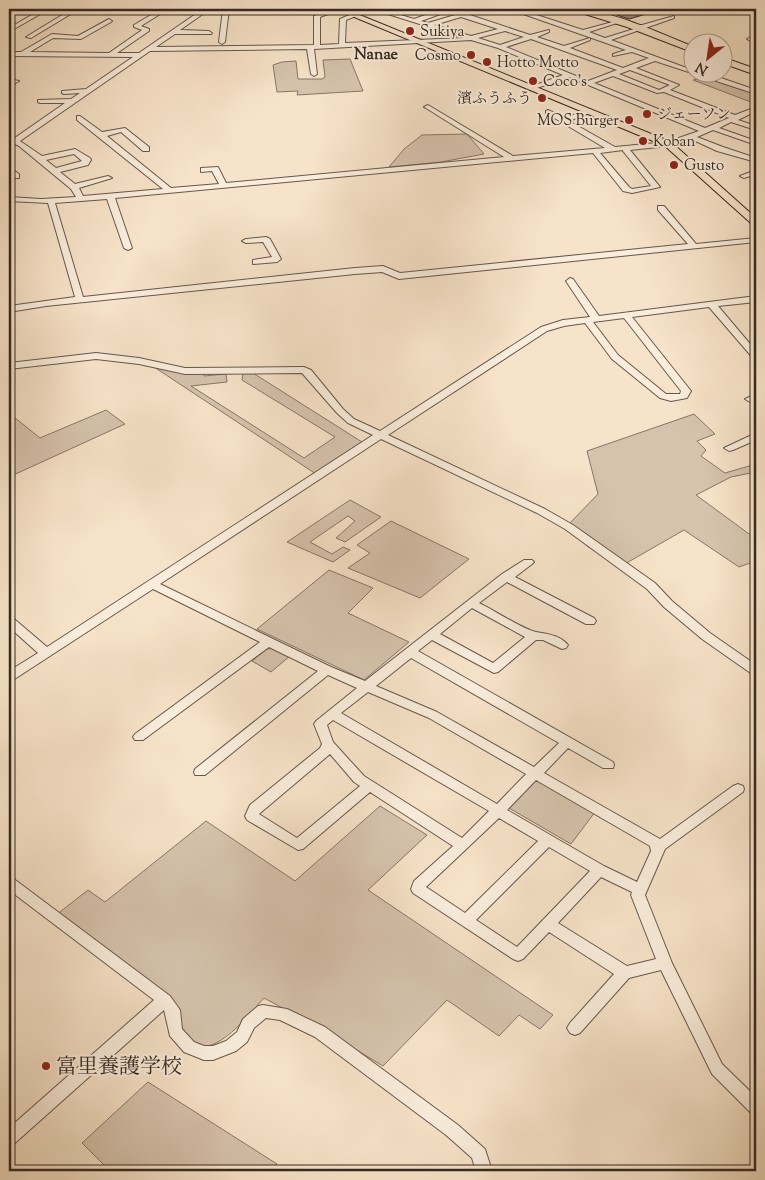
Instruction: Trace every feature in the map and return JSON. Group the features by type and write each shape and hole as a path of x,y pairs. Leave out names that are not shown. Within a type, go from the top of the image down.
{"highway":[{"path":"578,9 593,10 682,45"},
{"path":"732,64 756,72"}],"main road":[{"path":"339,9 668,144 756,223"}],"street":[{"path":"9,30 46,9"},
{"path":"111,54 147,30 136,26 165,9"},
{"path":"80,199 74,187 40,158 13,139 74,101 206,9"},
{"path":"222,42 226,9"},
{"path":"314,74 317,16 339,9"},
{"path":"381,9 500,47 588,83 710,129 756,143"},
{"path":"414,21 446,9 564,48 623,70"},
{"path":"512,9 584,32 682,68"},
{"path":"395,15 410,10"},
{"path":"30,37 68,14 76,12"},
{"path":"342,45 342,19 354,15"},
{"path":"428,25 461,15"},
{"path":"606,40 672,17"},
{"path":"23,54 52,36 79,38 109,21 101,20"},
{"path":"450,32 480,21"},
{"path":"584,32 618,21"},
{"path":"518,33 552,22"},
{"path":"148,49 314,47 473,39 504,29"},
{"path":"500,47 547,31"},
{"path":"172,32 209,33"},
{"path":"756,36 750,39 756,41"},
{"path":"564,48 588,40"},
{"path":"615,55 632,50"},
{"path":"9,54 139,55"},
{"path":"588,83 656,58"},
{"path":"614,74 659,92 676,85 631,68"},
{"path":"532,88 569,75"},
{"path":"9,85 16,81"},
{"path":"729,82 756,92"},
{"path":"748,89 756,86"},
{"path":"664,90 756,128"},
{"path":"64,92 87,91"},
{"path":"40,101 74,101"},
{"path":"428,107 512,160"},
{"path":"563,121 590,111"},
{"path":"9,199 51,201 80,199 626,149 668,144 691,137 755,111"},
{"path":"548,112 615,150"},
{"path":"80,118 168,190"},
{"path":"101,135 122,130 146,149"},
{"path":"691,137 720,149 756,160"},
{"path":"596,152 626,189 632,191 656,187 626,149"},
{"path":"40,158 75,150 87,160 85,163 54,171"},
{"path":"9,169 16,176"},
{"path":"204,170 215,169 223,185"},
{"path":"744,176 756,172"},
{"path":"74,187 108,178"},
{"path":"110,196 128,248"},
{"path":"51,201 80,300"},
{"path":"661,208 694,246"},
{"path":"246,241 266,239 277,259 256,262"},
{"path":"9,309 355,271 383,269 399,276 756,240"},
{"path":"570,281 614,357 662,396 671,398 684,396 686,391 627,316"},
{"path":"9,677 381,436 537,332 555,325 756,299"},
{"path":"712,305 756,356"},
{"path":"9,366 96,356 185,371 299,369 308,372 340,411 351,421 541,511 569,527 651,586 668,604 706,636 756,671"},
{"path":"729,448 756,436"},
{"path":"463,846 359,779 328,744 320,724 471,603 528,562"},
{"path":"506,577 590,621"},
{"path":"152,584 365,688 433,715 649,838 658,846"},
{"path":"471,603 533,636 544,636 562,645"},
{"path":"9,621 46,653"},
{"path":"432,635 494,669 533,636"},
{"path":"139,738 269,641"},
{"path":"410,652 608,765"},
{"path":"200,772 327,670"},
{"path":"333,714 600,870 630,886 640,889"},
{"path":"567,742 463,846 419,885 418,889 518,955 600,870"},
{"path":"328,744 326,750 255,810 252,816 298,846 368,786"},
{"path":"658,846 738,789"},
{"path":"466,921 548,839"},
{"path":"658,846 658,850 638,894 665,963 717,1069 756,1107"},
{"path":"9,883 165,1000 173,1010 175,1031 189,1047 213,1053 231,1046 242,1037 248,1024 263,1010 282,1014 320,1032 452,1130 479,1154 484,1171"},
{"path":"548,924 625,973"},
{"path":"575,1028 625,973 665,963"},
{"path":"9,1138 165,1000"}],"shaded area":[{"path":"350,59 363,91 297,95 298,91 277,92 273,65 296,61 298,79 322,79 325,77 323,60"},
{"path":"698,82 725,82 756,94 756,104"},
{"path":"467,134 484,154 441,162 389,167 404,149 422,135"},
{"path":"154,367 204,373 204,376 226,374 227,382 191,386 304,458 335,437 242,380 243,373 253,373 362,442 316,474"},
{"path":"106,410 125,424 9,477 9,413 40,438"},
{"path":"694,414 715,434 697,441 706,450 701,456 725,473 756,464 756,472 731,477 696,495 756,539 756,561 739,567 684,530 623,565 587,546 570,523 598,494 587,451"},
{"path":"350,500 381,517 345,542 336,538 355,521 348,516 310,542 332,554 343,547 350,550 333,562 287,542"},
{"path":"391,521 469,559 420,598 348,568 370,553 357,545"},
{"path":"329,570 373,588 348,613 409,642 364,680 257,629"},
{"path":"275,648 290,656 271,672 252,661 267,649"},
{"path":"534,778 595,812 571,844 509,808 508,805"},
{"path":"380,806 427,835 368,890 553,1015 540,1029 519,1015 499,1036 447,1000 383,1066 327,1032 264,998 222,1040 211,1045 201,1046 190,1042 178,1029 177,1006 56,915 88,890 105,902 206,821 295,881"},
{"path":"148,1082 277,1164 270,1171 110,1171 82,1143"}],"building":[{"path":"629,9 643,15 629,19 614,14"}],"place":[{"name":"Sukiya","path":"410,31"},
{"name":"Cosmo","path":"471,55"},
{"name":"Hotto Motto","path":"487,62"},
{"name":"Coco's","path":"533,81"},
{"name":"濱ふうふう","path":"542,98"},
{"name":"ジェーソン","path":"647,114"},
{"name":"MOS Burger","path":"629,120"},
{"name":"Koban","path":"643,141"},
{"name":"Gusto","path":"674,165"},
{"name":"富里養護学校","path":"46,1066"}],"district":[{"name":"Nanae","path":"376,53"}]}
